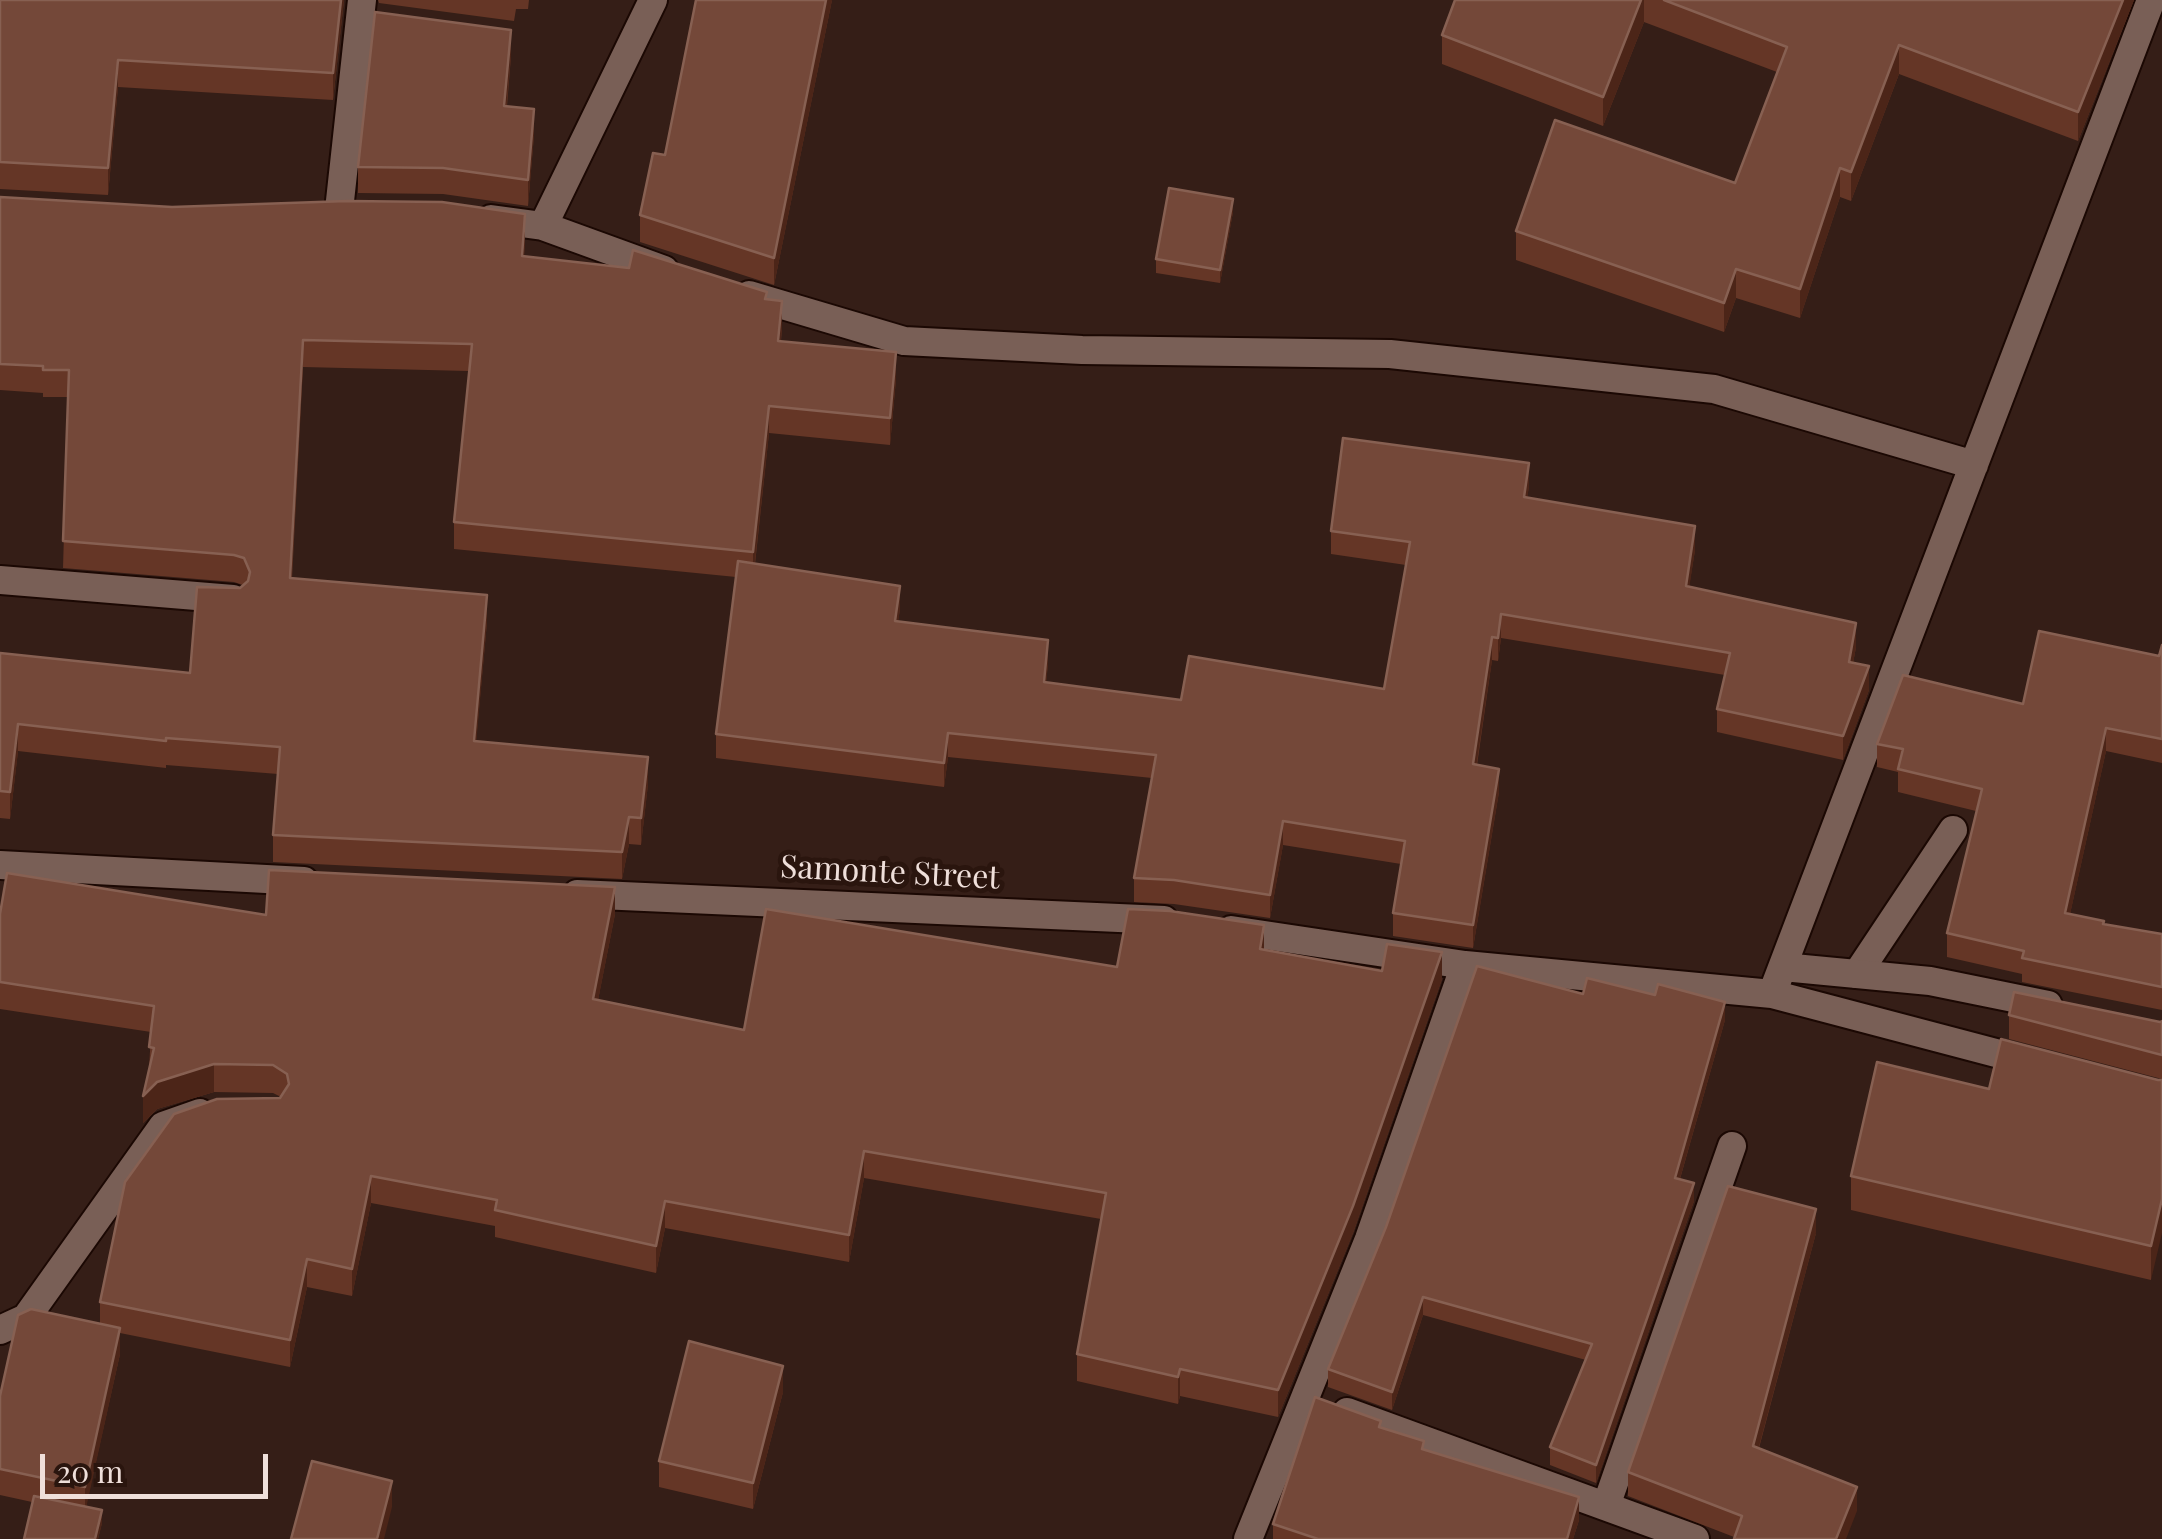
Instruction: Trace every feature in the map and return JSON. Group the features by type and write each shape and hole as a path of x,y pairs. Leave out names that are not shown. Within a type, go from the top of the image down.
{"street":[{"path":"543,226 654,0"},
{"path":"1772,994 2151,0"},
{"path":"367,13 330,210 374,211"},
{"path":"460,215 543,226 704,282 904,341 1082,350 1390,354 1714,389 1974,465"},
{"path":"0,580 233,599"},
{"path":"1858,974 1953,830"},
{"path":"0,865 328,882"},
{"name":"Samonte Street","path":"542,893 1201,925 1464,965 1772,994 2051,1068"},
{"path":"1248,1539 1369,1239 1464,965"},
{"path":"1783,967 1930,981 2078,1011"},
{"path":"0,1330 26,1318 163,1126 214,1108 233,1109"},
{"path":"1606,1506 1732,1146"},
{"path":"1308,1398 1695,1539"}],"building":[{"path":"0,0 341,0 333,73 118,60 108,168 0,162"},
{"path":"696,0 826,0 774,258 640,215 653,153 665,155"},
{"path":"1455,0 1641,0 1603,97 1442,35"},
{"path":"1664,0 2123,0 2078,112 1899,45 1851,172 1840,168 1800,289 1736,269 1724,303 1516,231 1555,120 1735,183 1787,47"},
{"path":"375,12 511,30 504,106 534,109 528,180 443,168 358,167"},
{"path":"1169,188 1233,199 1220,270 1156,259"},
{"path":"0,197 172,207 442,202 525,214 522,256 629,268 633,250 767,292 765,299 782,301 778,341 896,352 890,418 769,406 753,552 454,522 472,344 303,340 290,578 487,595 474,741 648,757 641,818 629,817 622,852 273,835 280,747 166,741 18,724 10,792 0,791 0,653 190,673 197,587 240,588 248,581 250,572 244,558 234,555 63,541 69,370 0,364"},
{"path":"1343,438 1529,463 1524,497 1695,526 1686,586 1856,623 1849,662 1869,666 1843,736 1717,709 1730,653 1501,614 1498,638 1492,637 1473,764 1499,769 1473,925 1393,913 1405,841 1283,821 1270,895 1134,878 1156,755 948,733 944,763 716,734 738,561 900,586 895,621 1048,640 1044,682 1181,700 1189,656 1384,689 1410,542 1331,531"},
{"path":"2039,631 2159,656 2162,645 2162,739 2106,728 2065,913 2162,934 2162,987 2022,958 2024,951 1947,933 1982,789 1898,769 1903,749 1877,744 1903,675 2023,704"},
{"path":"269,870 615,887 593,999 744,1030 766,909 1117,967 1128,909 1264,925 1260,949 1382,971 1387,944 1442,952 1353,1206 1278,1390 1180,1369 1178,1377 1077,1354 1106,1193 864,1151 849,1235 665,1201 656,1246 495,1210 497,1200 371,1176 352,1269 307,1259 290,1340 100,1302 125,1182 174,1114 217,1099 280,1098 289,1084 287,1074 273,1065 214,1064 157,1082 143,1096 154,1048 149,1047 154,1006 0,982 0,914 7,873 266,915"},
{"path":"1477,966 1583,994 1587,978 1655,995 1658,984 1725,1002 1675,1178 1694,1183 1596,1465 1550,1447 1592,1344 1423,1297 1392,1392 1328,1369 1386,1227"},
{"path":"2014,992 2162,1021 2162,1055 2009,1015"},
{"path":"2001,1039 2162,1080 2162,1199 2151,1246 1851,1176 1877,1062 1989,1089"},
{"path":"1728,1186 1816,1209 1753,1446 1857,1487 1836,1539 1734,1539 1742,1516 1628,1472"},
{"path":"31,1309 120,1328 85,1487 0,1469 0,1396 18,1315"},
{"path":"689,1341 783,1366 753,1483 659,1461"},
{"path":"1315,1397 1381,1421 1379,1427 1424,1441 1422,1449 1579,1497 1567,1539 1318,1539 1273,1524"},
{"path":"312,1461 392,1481 377,1539 291,1539"},
{"path":"34,1496 102,1510 95,1539 24,1539"}]}
